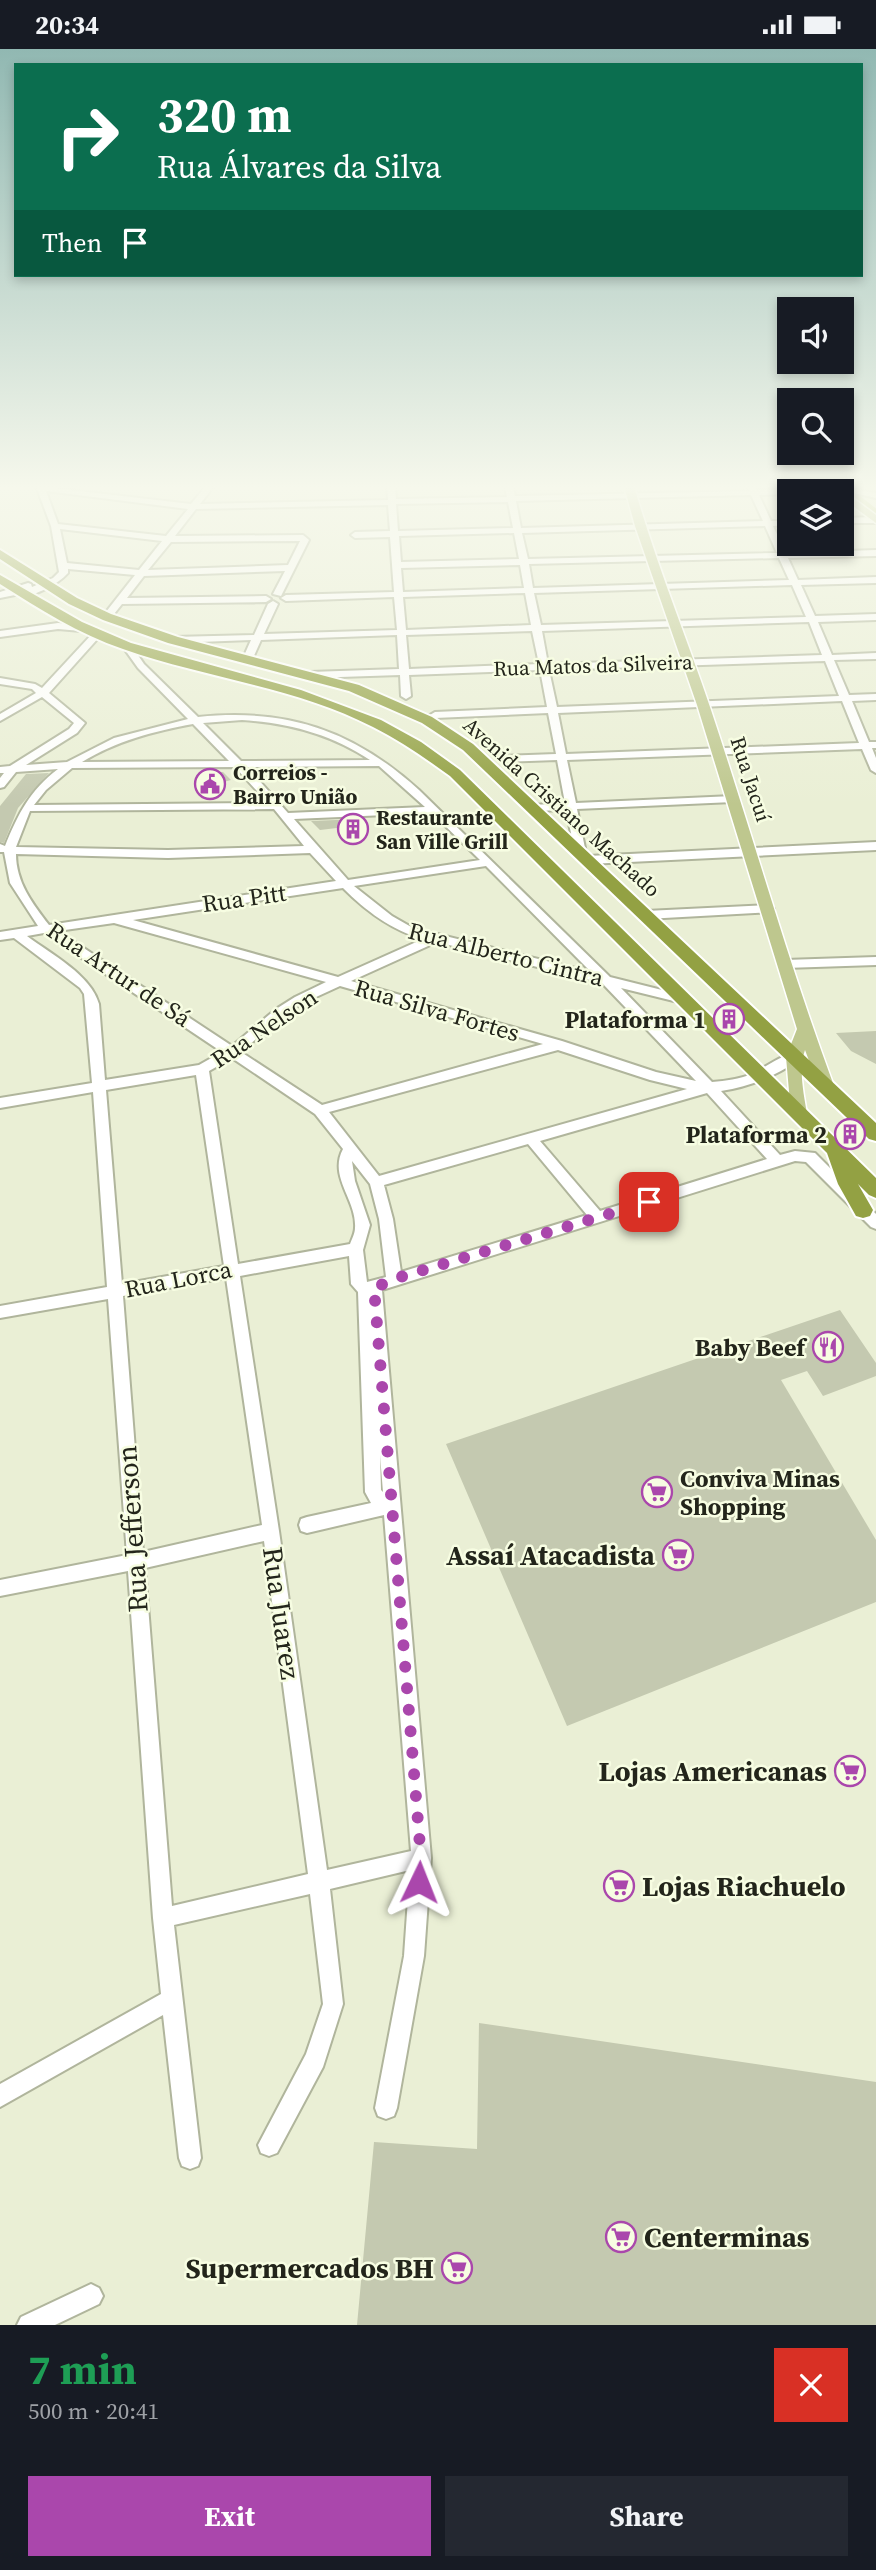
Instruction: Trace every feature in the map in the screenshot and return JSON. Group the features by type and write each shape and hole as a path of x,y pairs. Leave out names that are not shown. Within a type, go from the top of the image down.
{"highway":[{"name":"Avenida Cristiano Machado","path":"62,592 107,617 173,640 248,658 364,692 427,720 468,747 876,1134"},
{"name":"Avenida Cristiano Machado","path":"22,593 59,622 155,655 292,690 389,728 419,745 454,773 876,1190"},
{"path":"833,1146 848,1184 869,1217"}],"main road":[{"name":"Rua Jacuí","path":"662,592 703,705 805,1029 826,1086"},
{"path":"799,1114 794,1092 794,1057 805,1029"}],"street":[{"path":"107,617 126,592"},
{"path":"282,596 283,592"},
{"path":"119,601 269,601 282,596 457,592"},
{"path":"530,592 584,856 876,846"},
{"path":"799,592 846,699 871,745 876,770"},
{"path":"0,594 22,593"},
{"path":"399,594 406,696"},
{"path":"248,658 269,601"},
{"path":"173,640 876,617"},
{"path":"0,633 59,622"},
{"path":"0,718 44,692 96,635"},
{"name":"Rua Alberto Cintra","path":"128,647 141,666 282,811 345,884 384,919 409,932 685,1000"},
{"path":"141,666 144,658 155,655"},
{"name":"Rua Matos da Silveira","path":"310,675 876,656"},
{"path":"0,681 22,684 44,692 80,719 76,729 14,768 0,785"},
{"path":"435,715 876,697"},
{"path":"316,849 168,853 5,849 26,808 43,786 69,765 120,739 192,719 242,715 303,725 355,746 384,763 489,862 712,1087 778,1161"},
{"path":"503,759 871,745"},
{"path":"0,770 69,765 384,763"},
{"path":"534,808 733,799"},
{"path":"26,808 434,810"},
{"name":"Rua Artur de Sá","path":"5,849 18,890 46,929 320,1109 376,1182 386,1219 394,1279"},
{"name":"Rua Pitt","path":"8,935 489,862"},
{"path":"646,915 768,909"},
{"name":"Rua Silva Fortes","path":"112,918 560,1045 684,1084 712,1087 762,1076"},
{"name":"Rua Jefferson","path":"8,935 90,993 116,1291 134,1562 163,1918 190,2158"},
{"name":"Rua Nelson","path":"0,1103 202,1069 234,1051 280,1012 337,982 435,938"},
{"path":"785,964 876,961"},
{"path":"320,1109 560,1045"},
{"path":"762,1076 794,1057"},
{"name":"Rua Juarez","path":"202,1069 320,1881 332,2004 315,2059 269,2145"},
{"path":"376,1182 712,1087"},
{"path":"532,1140 598,1218"},
{"path":"350,1149 346,1154 346,1172 363,1224 363,1234 356,1249 358,1284 369,1288 803,1155 810,1157 869,1217"},
{"name":"Rua Lorca","path":"0,1312 356,1249"},
{"path":"369,1288 421,1858 414,1955 386,2108"},
{"path":"307,1525 390,1506"},
{"path":"0,1588 134,1562 271,1531"},
{"path":"163,1918 421,1858"},
{"path":"0,2096 172,1999"},
{"path":"29,2325 91,2296"}],"building":[{"name":"Correios - Bairro União","path":"223,772 231,780 202,788 205,773"},
{"path":"49,773 18,808 4,843 0,842 0,806 26,774"},
{"name":"Restaurante San Ville Grill","path":"360,819 360,842 345,827 320,830 311,821"},
{"path":"876,1031 876,1064 851,1051 836,1033"},
{"name":"Conviva Minas Shopping","path":"840,1310 876,1363 876,1376 823,1396 807,1371 781,1380 876,1540 876,1602 567,1726 446,1444"},
{"name":"Centerminas","path":"479,2023 876,2082 876,2325 357,2325 374,2142 477,2149"}],"place":[{"name":"Correios - Bairro União","path":"210,784"},
{"name":"Restaurante San Ville Grill","path":"353,829"},
{"name":"Plataforma 1","path":"729,1019"},
{"name":"Plataforma 2","path":"850,1134"},
{"name":"Baby Beef","path":"828,1347"},
{"name":"Conviva Minas Shopping","path":"657,1492"},
{"name":"Assaí Atacadista","path":"678,1555"},
{"name":"Lojas Americanas","path":"850,1771"},
{"name":"Lojas Riachuelo","path":"619,1886"},
{"name":"Centerminas","path":"621,2237"},
{"name":"Supermercados BH","path":"457,2268"}],"route":[{"path":"419,1882 421,1858 374,1288 394,1279 649,1202"}]}
